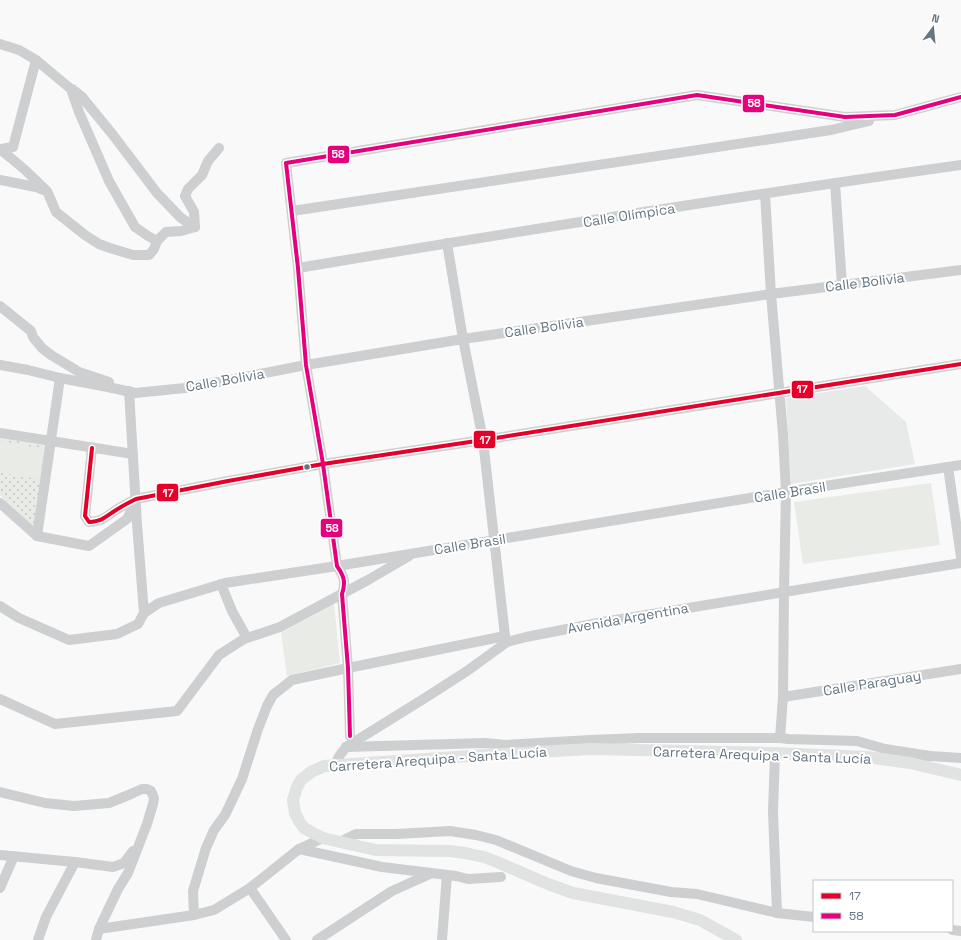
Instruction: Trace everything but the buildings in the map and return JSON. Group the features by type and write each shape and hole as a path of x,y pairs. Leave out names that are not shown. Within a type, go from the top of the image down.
{"main road":[{"name":"Carretera Arequipa - Santa Lucía","path":"736,940 700,920 689,916 573,893 484,857 450,851 376,850 323,838 304,828 299,821 295,814 294,794 301,780 311,772 324,766 591,749 776,753 867,757 910,763 961,774"}],"street":[{"path":"0,44 19,50 36,60 82,97 158,193 181,218 195,227"},
{"path":"0,149 13,147 36,60"},
{"path":"71,89 79,112 112,188 135,227 157,241"},
{"path":"350,736 348,668 342,594 345,586 342,573 337,566 323,464 306,364 298,268 286,163 697,95 845,117 895,115"},
{"path":"292,211 831,130 895,115 961,97"},
{"path":"195,227 194,212 185,196 188,189 202,175 208,161 218,148"},
{"path":"0,149 47,191 56,212 84,235 99,244 133,255 148,255 154,249 157,241 166,232 181,231 195,227"},
{"name":"Calle Olímpica","path":"298,268 447,243 961,165"},
{"path":"0,180 47,191"},
{"path":"835,183 842,285"},
{"path":"765,194 786,492 783,697 780,738"},
{"path":"194,915 193,891 206,848 214,830 225,815 242,779 258,729 273,695 292,680 348,668 506,639 483,440 463,339 447,243"},
{"name":"Calle Bolivia","path":"129,391 135,393 185,388 306,364 463,339 771,294 961,270"},
{"path":"0,306 31,331 33,337 42,348 51,355 79,372 116,384 129,391"},
{"path":"92,448 86,516 89,522 97,522 136,500 228,481 323,464 961,364"},
{"path":"0,365 129,391"},
{"path":"37,536 60,378"},
{"path":"129,391 144,613"},
{"path":"0,433 133,454"},
{"name":"Calle Brasil","path":"0,606 19,618 69,640 117,634 138,624 144,613 159,603 221,584 961,465"},
{"path":"948,467 961,556"},
{"path":"0,503 37,536 89,546 127,519 136,500"},
{"path":"0,699 55,724 177,711 219,655 244,639 280,627 415,553"},
{"name":"Avenida Argentina","path":"334,766 346,747 467,670 506,639 526,637 603,622 961,562"},
{"path":"221,584 232,611 247,638"},
{"name":"Calle Paraguay","path":"783,697 961,669"},
{"path":"346,747 485,743 506,745 640,738 780,738 857,741 885,749 930,756 961,758"},
{"path":"776,753 773,812 777,913"},
{"path":"910,763 930,756"},
{"path":"0,792 46,803 74,806 109,803 142,789 151,791 154,798 147,824 128,873 118,889 99,929 96,940"},
{"path":"340,842 356,834 396,834 450,831 476,835 496,840 571,871 590,876 671,892 697,894 777,913 813,917"},
{"path":"99,929 194,915 214,910 250,888 299,849 323,838"},
{"path":"0,854 113,867 124,863 140,842"},
{"path":"299,849 382,867 456,876 468,879 501,877"},
{"path":"0,888 14,856"},
{"path":"38,940 46,917 76,862"},
{"path":"317,940 392,891 431,873"},
{"path":"442,940 447,875"},
{"path":"250,888 286,940"}],"shaded area":[{"path":"865,386 906,422 915,464 791,484 786,398"},
{"path":"0,438 47,446 34,529 0,495"},
{"path":"0,441 44,449 40,479 0,473"},
{"path":"931,483 940,545 803,564 794,502"},
{"path":"334,604 340,663 287,676 281,633"}],"transit line":[{"name":"58","path":"350,736 348,668 342,594 344,583 343,576 337,566 323,464 306,365 298,268 286,163 697,95 845,117 895,115 961,97"},
{"name":"17","path":"92,448 85,516 89,522 102,519 136,499 228,481 323,464 961,364"}]}
